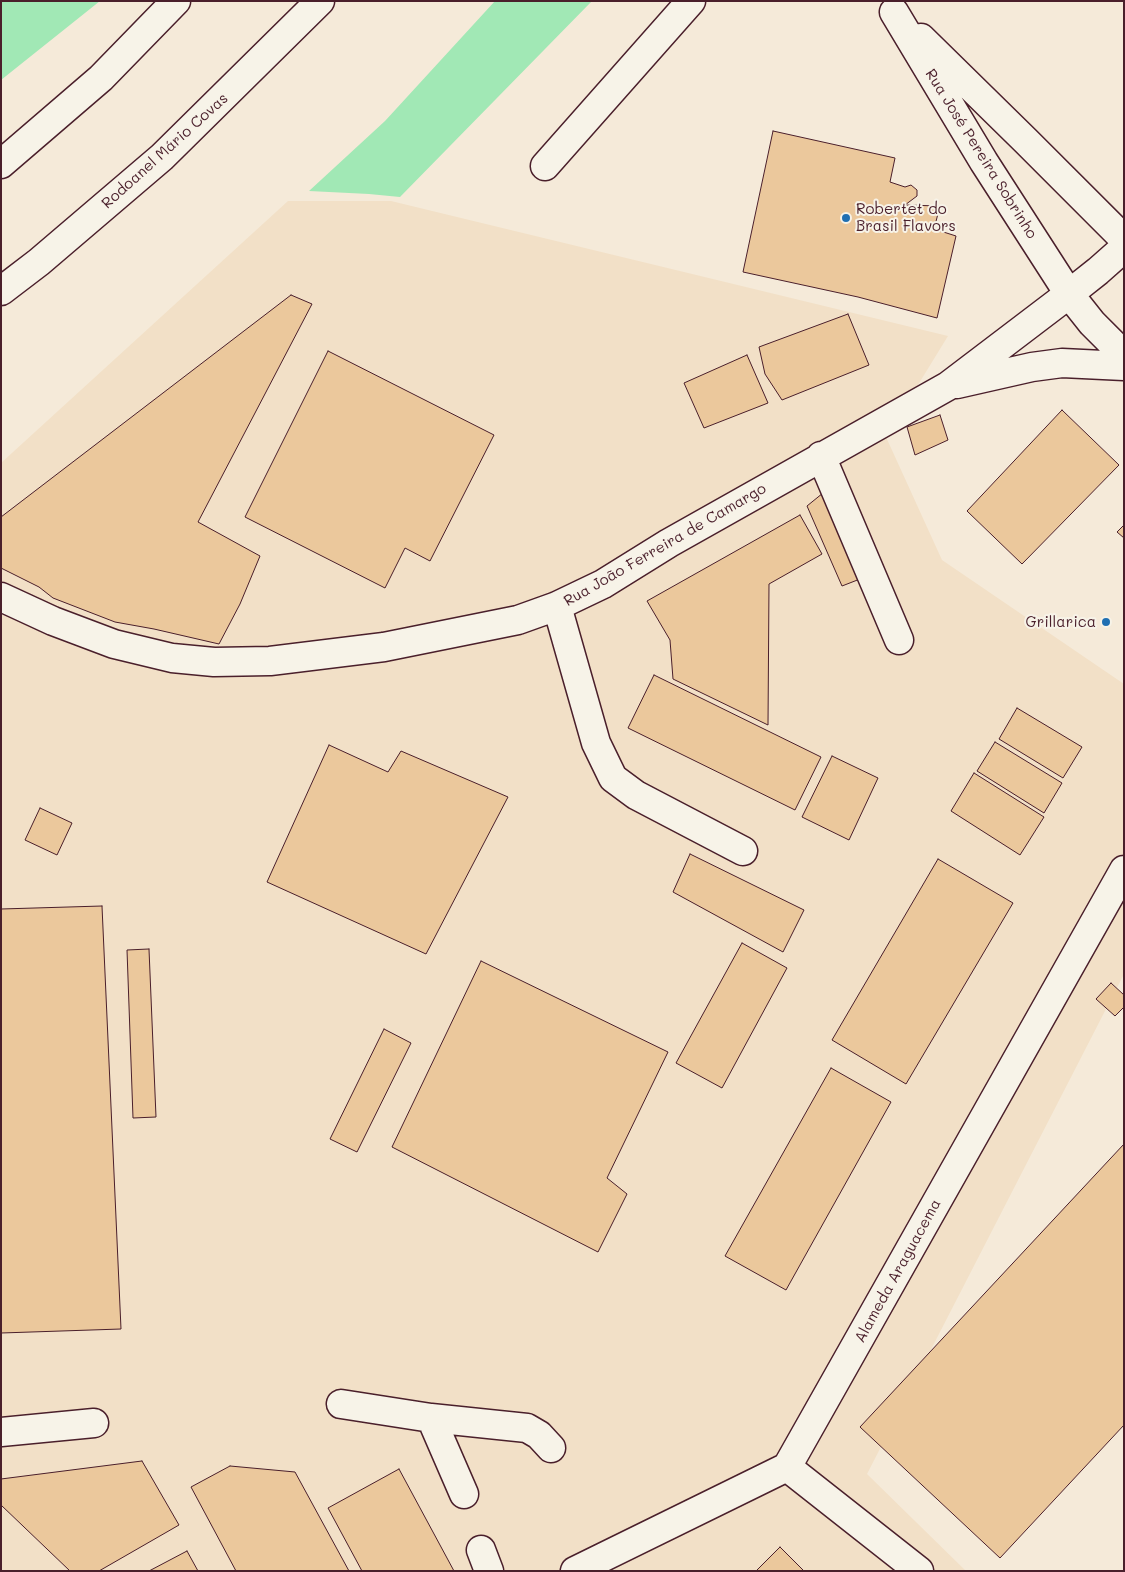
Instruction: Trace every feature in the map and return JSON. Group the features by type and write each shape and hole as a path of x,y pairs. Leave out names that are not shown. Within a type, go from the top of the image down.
{"main road":[{"path":"1,164 101,78 176,1"},
{"name":"Rodoanel Mário Covas","path":"1,291 39,262 162,157 320,1"},
{"path":"545,166 691,1"},
{"name":"Rua José Pereira Sobrinho","path":"888,7 1124,239"},
{"name":"Rua José Pereira Sobrinho","path":"888,7 1069,294 1092,323 1124,355"},
{"name":"Rua João Ferreira de Camargo","path":"1,597 53,622 114,644 172,658 214,662 270,661 384,647 518,620 557,606 603,584 669,543 820,456 948,386 1069,294 1124,248"},
{"path":"948,386 1032,367 1062,363 1124,366"},
{"path":"820,456 899,640"},
{"path":"557,606 596,743 612,778 636,795 743,850"},
{"name":"Alameda Araguacema","path":"788,1467 1124,870"},
{"path":"341,1404 431,1418 527,1428 538,1434 551,1448"},
{"path":"431,1418 464,1494"},
{"path":"1,1432 94,1423"},
{"path":"575,1571 788,1467 919,1571"}],"shaded area":[{"path":"288,201 391,201 948,336 886,437 942,560 1124,684 1124,974 867,1474 966,1571 1,1571 1,463"}],"green space":[{"path":"1,1 100,1 1,80"},
{"path":"495,1 592,1 400,197 309,191 385,121"}],"building":[{"name":"Robertet do Brasil Flavors","path":"773,131 895,158 890,182 905,187 911,185 917,190 917,196 905,205 940,206 934,229 956,236 937,318 858,297 743,272"},
{"path":"291,295 312,304 198,522 260,556 240,604 219,644 115,622 53,598 39,587 1,568 1,517"},
{"path":"848,314 869,365 782,400 765,374 759,347"},
{"path":"328,351 494,435 430,561 405,548 385,588 245,517"},
{"path":"747,355 768,403 704,428 684,383"},
{"path":"1062,410 1119,465 1022,564 967,511"},
{"path":"940,415 948,440 915,455 907,427"},
{"path":"823,493 860,579 842,586 807,506"},
{"path":"800,515 822,554 769,584 768,725 673,679 670,640 647,601"},
{"path":"1124,525 1124,538 1117,532"},
{"path":"654,675 821,757 795,810 628,728"},
{"path":"1017,708 1082,747 1063,778 999,739"},
{"path":"995,742 1062,783 1044,813 977,771"},
{"path":"329,745 388,772 401,751 508,797 426,954 267,882"},
{"path":"832,756 878,778 849,840 802,817"},
{"path":"974,773 1044,817 1020,855 951,811"},
{"path":"40,808 72,823 57,855 25,840"},
{"path":"690,854 804,910 783,952 673,892"},
{"path":"938,859 1013,903 906,1084 832,1040"},
{"path":"102,906 121,1329 1,1333 1,909"},
{"path":"742,943 787,968 722,1088 676,1063"},
{"path":"149,949 156,1117 133,1118 127,950"},
{"path":"481,961 668,1052 607,1178 627,1194 598,1252 392,1147"},
{"path":"1111,983 1124,995 1124,1007 1115,1016 1096,999"},
{"path":"384,1029 411,1043 357,1152 330,1139"},
{"path":"831,1068 891,1102 786,1290 725,1256"},
{"path":"1124,1144 1124,1425 1000,1558 860,1427"},
{"path":"142,1461 179,1525 99,1571 70,1571 1,1505 1,1479"},
{"path":"230,1466 295,1472 349,1571 236,1571 191,1487"},
{"path":"399,1469 454,1571 362,1571 328,1508"},
{"path":"780,1547 804,1571 756,1571"},
{"path":"187,1551 198,1571 149,1571"}],"place":[{"name":"Robertet do Brasil Flavors","path":"846,218"},
{"name":"Grillarica","path":"1106,622"}]}
